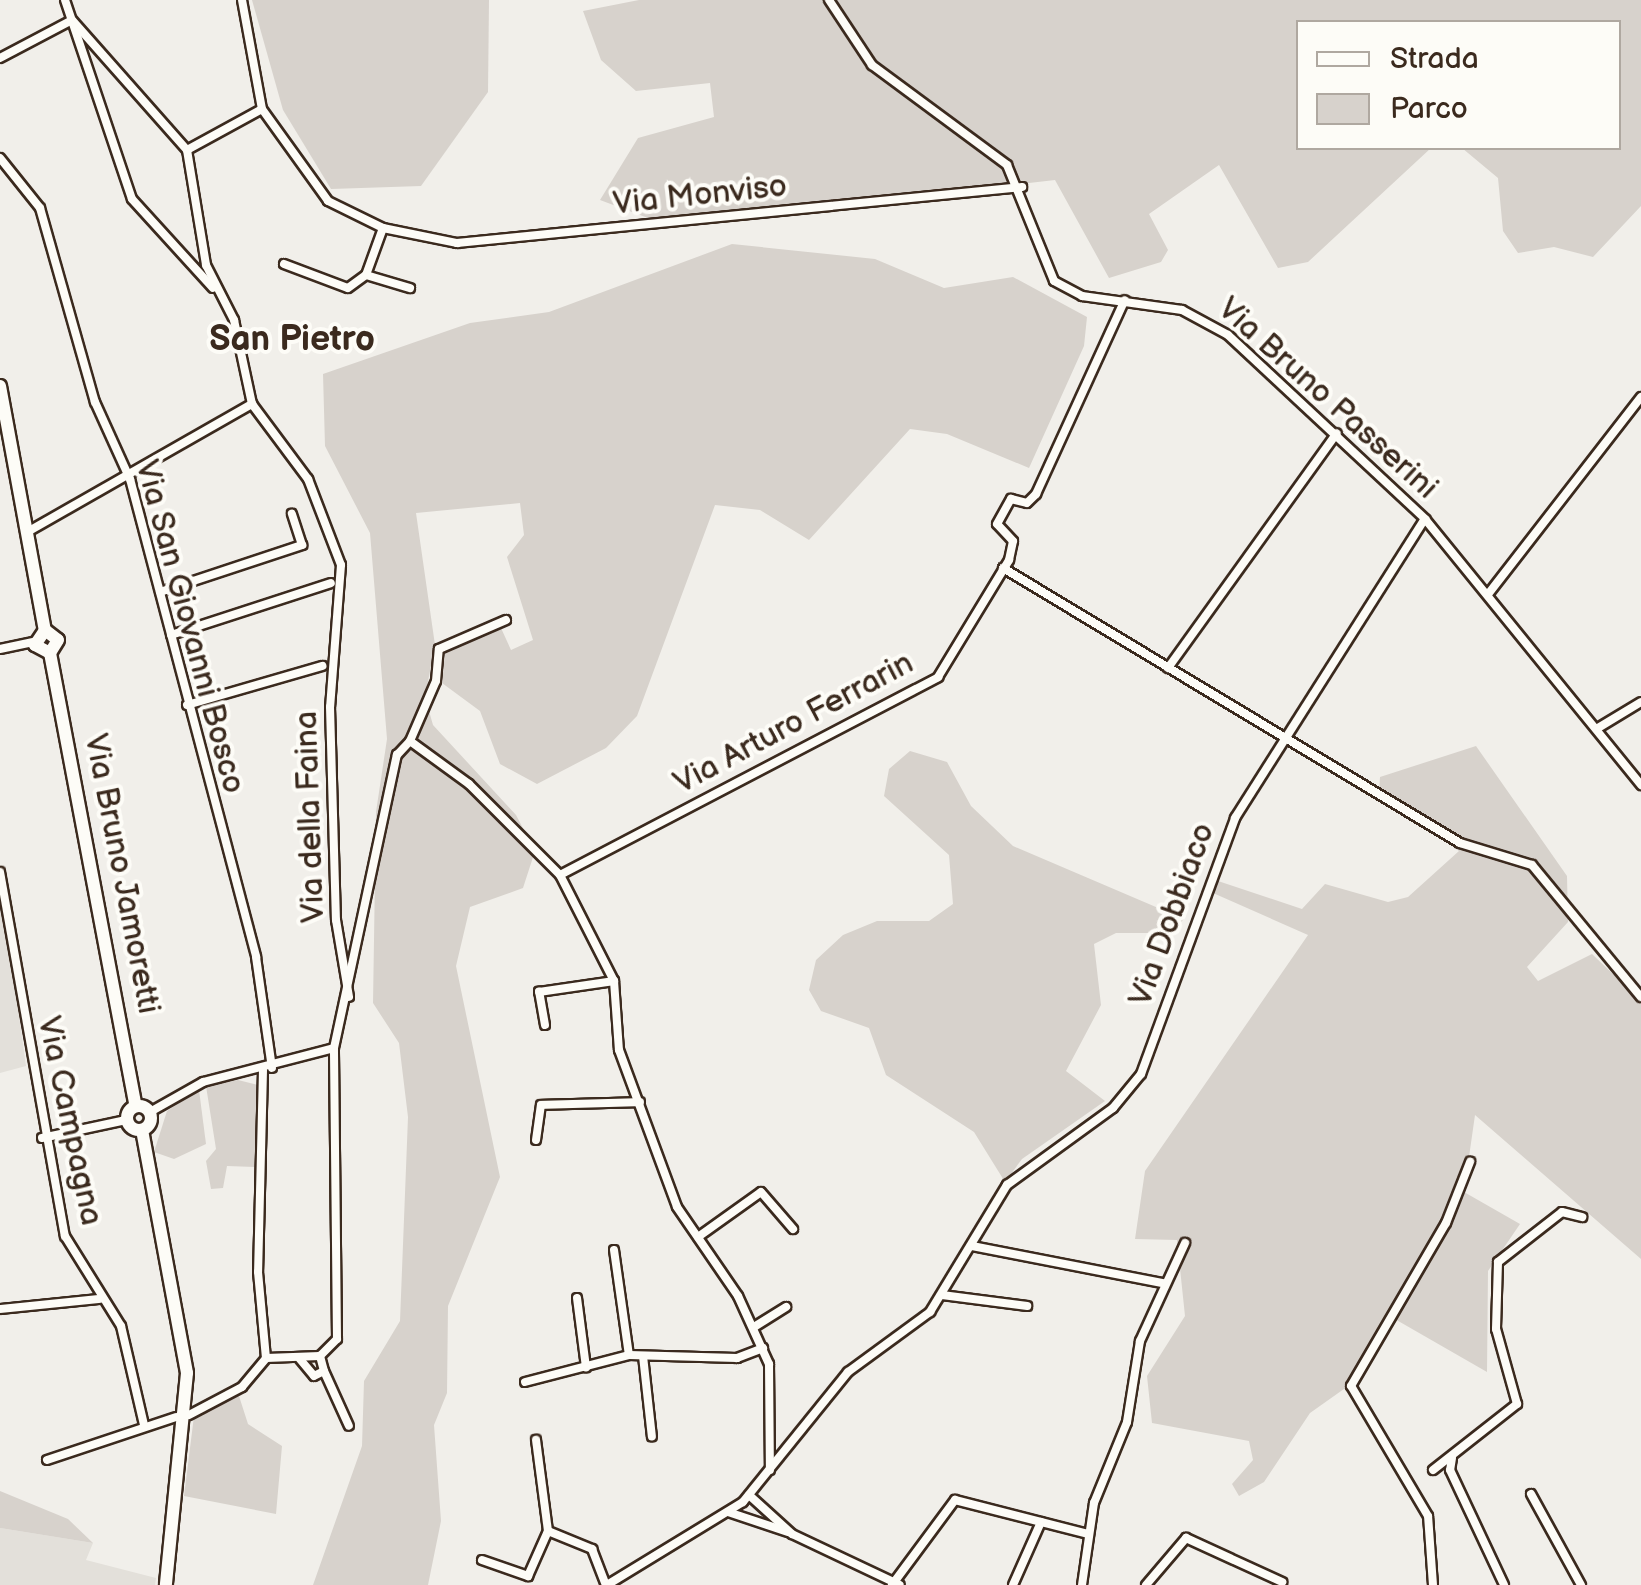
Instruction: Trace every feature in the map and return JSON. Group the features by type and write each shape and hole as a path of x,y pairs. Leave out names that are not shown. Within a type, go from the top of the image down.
{"main road":[{"name":"Via Bruno Jamoretti","path":"0,386 44,630 58,640 50,653 136,1106"},
{"path":"44,630 34,642 50,653"},
{"path":"142,1130 126,1120 136,1106 150,1112 142,1130 182,1416 166,1585"}],"street":[{"path":"65,0 132,200 227,306"},
{"path":"72,20 187,150 262,109 242,0"},
{"name":"Via Bruno Passerini","path":"829,0 872,64 1007,165 1022,187 1054,282 1205,318 1338,433 1425,519 1641,784"},
{"path":"0,58 72,20"},
{"name":"Via Monviso","path":"262,109 328,201 383,228 468,243 1022,187"},
{"name":"Via della Faina","path":"187,150 206,265 227,306 252,404 308,479 341,564 330,707 336,920 350,1007"},
{"name":"Via San Giovanni Bosco","path":"0,158 40,208 95,402 130,479 256,957 267,1069 258,1272 266,1358"},
{"path":"284,264 348,288 366,275 383,228"},
{"path":"366,275 410,288"},
{"path":"1125,300 1036,494 1027,503 1011,499 997,524 1013,541 1003,568 1460,843 1532,865 1641,997"},
{"path":"1489,593 1641,397"},
{"path":"29,531 130,479 252,404"},
{"path":"1168,668 1338,433"},
{"path":"160,592 302,545 292,514"},
{"name":"Via Dobbiaco","path":"548,1532 592,1548 606,1585 728,1512 770,1470 848,1372 942,1296 1008,1185 1113,1108 1141,1074 1208,874 1425,519"},
{"name":"Via Arturo Ferrarin","path":"560,875 938,677 1003,568"},
{"path":"171,635 332,583"},
{"path":"47,1460 144,1425 182,1416 242,1387 266,1358 320,1356 337,1340 334,1048 350,1007 397,755 410,742 436,681 439,649 506,620"},
{"path":"0,650 34,642"},
{"path":"187,705 322,666"},
{"path":"1598,728 1641,702"},
{"path":"410,742 469,784 560,875 614,980 620,1050 677,1207 754,1327 763,1348 770,1470"},
{"name":"Via Campagna","path":"0,872 42,1138 66,1236 99,1299 120,1326 144,1425"},
{"path":"545,1025 540,992 614,980"},
{"path":"150,1112 202,1082 267,1069 334,1048"},
{"path":"536,1140 541,1104 640,1102"},
{"path":"42,1138 126,1120"},
{"path":"1432,1585 1428,1516 1351,1386 1376,1356 1470,1162"},
{"path":"698,1237 762,1192 793,1229"},
{"path":"1433,1470 1517,1404 1496,1329 1498,1262 1562,1212 1582,1217"},
{"path":"1082,1585 1088,1534 1163,1283 1185,1243"},
{"path":"972,1246 1163,1283"},
{"path":"614,1250 629,1355"},
{"path":"942,1296 1026,1306"},
{"path":"578,1298 586,1367"},
{"path":"0,1309 99,1299"},
{"path":"754,1327 786,1307"},
{"path":"526,1382 629,1355 738,1358 763,1348"},
{"path":"320,1356 349,1426"},
{"path":"643,1356 652,1438"},
{"path":"300,1358 308,1375 324,1371"},
{"path":"482,1560 528,1576 548,1532 536,1440"},
{"path":"1455,1454 1450,1470 1504,1585"},
{"path":"749,1494 792,1534"},
{"path":"1531,1494 1581,1585"},
{"path":"728,1512 792,1534 895,1584 955,1500 1088,1534"},
{"path":"1013,1585 1041,1522"},
{"path":"1146,1585 1186,1538 1282,1582"}],"shaded area":[{"path":"0,879 26,1066 0,1073"},
{"path":"0,1528 93,1543 86,1560 156,1578 155,1585 0,1585"}],"green space":[{"path":"252,0 489,0 488,92 421,186 331,189 283,110"},
{"path":"639,0 1641,0 1641,206 1593,257 1554,247 1518,253 1503,231 1498,178 1464,150 1621,150 1621,20 1296,20 1296,150 1429,150 1308,262 1278,268 1219,165 1149,214 1168,250 1161,262 1109,278 1055,180 664,224 600,200 638,138 714,117 710,83 636,91 601,60 583,11"},
{"path":"732,244 875,259 944,288 1013,277 1087,317 1084,346 1029,468 947,434 910,429 809,540 760,510 715,505 637,716 606,748 537,784 500,764 480,711 442,683 445,651 501,628 511,650 533,640 507,557 524,535 520,503 416,513 435,645 425,697 433,725 516,815 535,851 523,888 470,907 456,966 500,1177 448,1306 447,1393 434,1425 441,1521 428,1585 313,1585 362,1446 364,1381 400,1321 408,1117 399,1043 373,1003 376,812 387,739 370,533 325,446 323,374 470,323 549,312"},
{"path":"1476,746 1567,876 1568,922 1527,967 1538,981 1592,954 1641,1001 1641,1259 1475,1115 1464,1192 1520,1224 1488,1271 1487,1372 1393,1318 1351,1384 1310,1413 1264,1482 1239,1496 1232,1484 1253,1460 1249,1441 1152,1423 1147,1376 1185,1316 1177,1240 1135,1239 1145,1171 1308,935 1213,893 1215,880 1302,909 1325,884 1388,902 1408,897 1459,851 1379,793 1380,777"},
{"path":"910,751 947,762 971,806 1013,846 1184,919 1171,933 1116,933 1094,944 1101,1005 1066,1071 1105,1101 1022,1159 1005,1182 974,1132 886,1075 869,1028 821,1011 809,990 816,960 843,935 877,921 929,921 953,904 949,855 884,796 889,769"},
{"path":"238,1080 258,1085 255,1167 227,1166 223,1188 211,1189 206,1161 216,1149 206,1086"},
{"path":"199,1090 206,1144 174,1159 154,1152 167,1111"},
{"path":"239,1396 248,1424 282,1446 276,1514 184,1496 194,1416"},
{"path":"0,1491 68,1519 93,1543 0,1528"}],"district":[{"name":"San Pietro","path":"292,340"}]}
